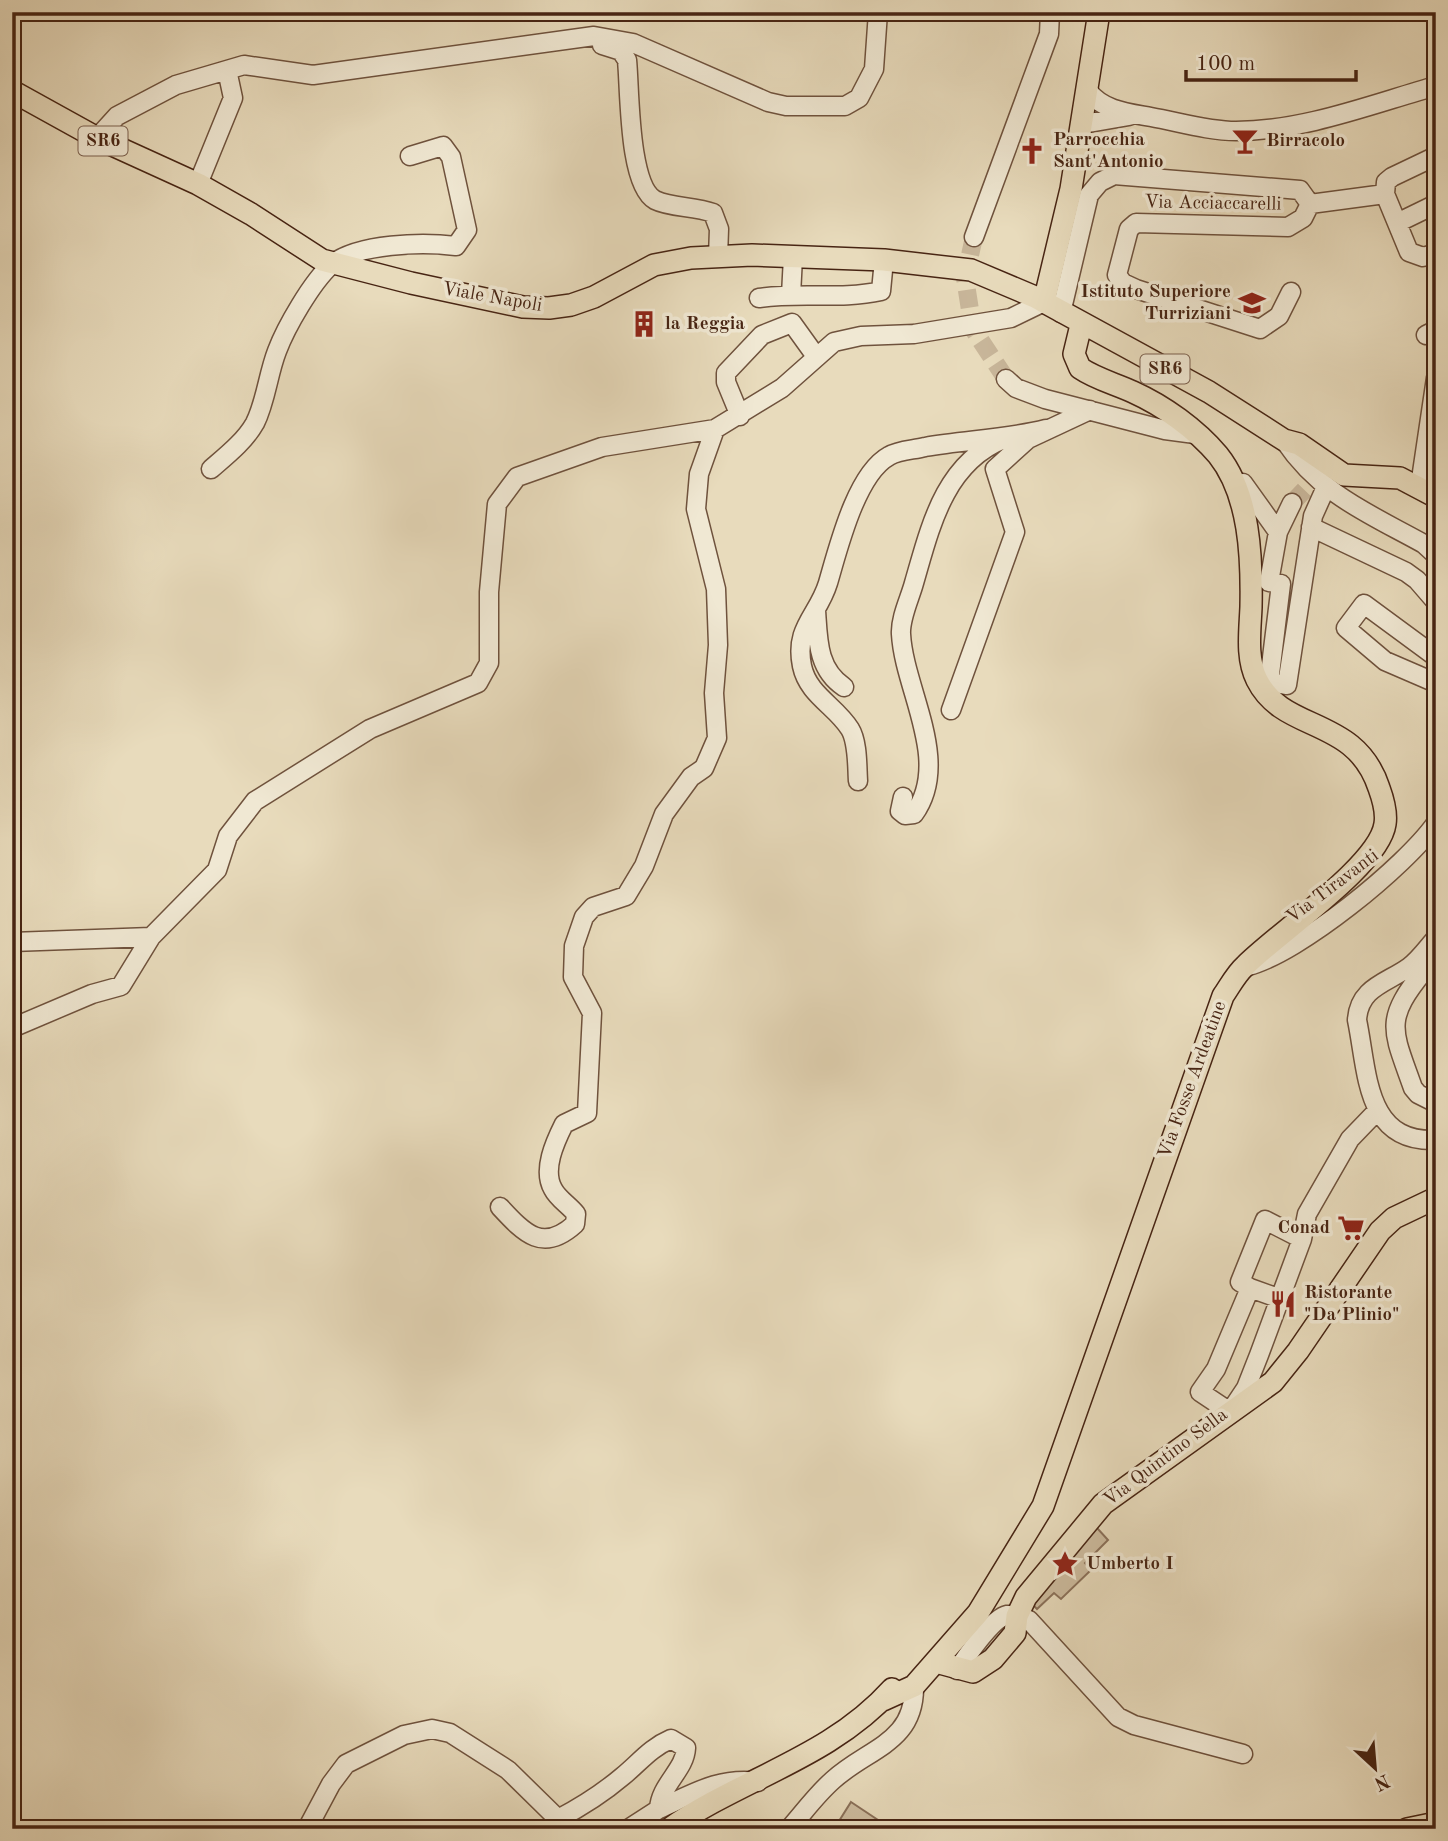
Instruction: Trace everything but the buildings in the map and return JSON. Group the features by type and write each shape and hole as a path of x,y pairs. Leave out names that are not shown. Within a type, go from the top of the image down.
{"main road":[{"path":"1052,307 1099,12"},
{"name":"SR6","path":"12,91 97,138 198,184"},
{"name":"Viale Napoli","path":"198,184 332,264 523,307 549,308 593,297 654,265 672,260 719,257 884,260 971,270 1052,307"},
{"name":"SR6","path":"1052,307 1209,393 1284,440"},
{"name":"Via Fosse Ardeatine","path":"914,1686 978,1613 1042,1506 1223,996 1243,967 1345,880 1372,851 1385,825 1384,802 1377,782 1366,760 1352,744 1274,705 1257,681 1250,660 1249,546 1236,486 1217,455 1195,433 1154,403 1080,368 1074,354 1081,325"},
{"path":"1284,440 1299,444 1345,475 1400,478 1428,491"},
{"path":"1230,1412 1273,1381 1298,1351 1380,1231 1394,1218 1436,1198"},
{"name":"Via Quintino Sella","path":"936,1662 957,1670 973,1672 993,1659 1015,1633 1017,1616 1026,1597 1103,1504 1230,1412"},
{"path":"669,1829 696,1810 758,1782 843,1734 883,1700 1013,1556"},
{"path":"883,1700 914,1686"},
{"path":"1407,1829 1436,1823"}],"street":[{"path":"97,138 117,116 177,85 244,65 313,75 576,37 621,39 768,102 786,106 845,106 859,98 870,80 878,12"},
{"path":"974,237 1049,34 1050,12"},
{"path":"576,37 582,43 610,46 621,51 627,60 635,149 646,189 657,201 713,213 719,229 719,257"},
{"path":"198,184 233,98 227,70"},
{"path":"1088,92 1102,104 1139,115 1215,130 1256,129 1317,119 1436,86"},
{"path":"1083,124 1139,115"},
{"path":"211,469 230,453 254,423 278,349 315,284 332,264 363,251 416,244 456,246 463,239 467,230 451,157 443,146 410,156"},
{"path":"1436,156 1392,177 1386,182 1385,194 1409,252 1423,257 1436,253"},
{"name":"Via Acciaccarelli","path":"1052,307 1089,195 1100,182 1114,175 1300,190 1310,204 1303,218 1289,227 1136,223 1129,229 1117,275 1123,283 1136,289 1260,329 1279,316 1292,292"},
{"path":"1310,204 1385,194"},
{"path":"1397,223 1436,204"},
{"path":"791,295 793,257"},
{"path":"759,298 791,295 858,296 881,290 884,260"},
{"path":"12,1028 92,994 121,986 151,937 218,870 228,836 255,801 369,729 478,683 489,663 489,592 497,504 517,477 603,447 715,429 782,388 815,355 834,341 914,334 1011,318 1052,307"},
{"path":"740,416 726,382 726,373 762,335 792,323 815,355"},
{"path":"1428,491 1436,378"},
{"path":"1006,379 1030,395 1166,430 1195,433"},
{"path":"951,710 1015,532 995,469 1028,439 1090,410"},
{"path":"500,1207 518,1225 544,1240 555,1240 575,1224 576,1214 551,1188 549,1177 550,1163 564,1124 587,1113 592,1013 573,976 574,946 584,917 593,907 626,897 640,873 664,814 691,777 704,768 717,738 714,694 718,645 716,589 696,509 699,474 715,429"},
{"path":"858,781 851,730 817,694 802,666 803,627 816,610 858,497 872,472 889,456 960,441 1046,429"},
{"path":"903,797 900,811 905,815 914,814 921,805 928,762 919,706 905,669 901,630 931,524 939,503 956,477 975,456 999,441 1023,432"},
{"name":"SR6","path":"1284,440 1334,495 1424,544 1436,555"},
{"path":"1236,486 1243,483 1278,532"},
{"path":"1292,503 1278,532 1269,582 1281,584 1269,681 1287,685 1311,527 1315,508 1326,487"},
{"path":"1311,527 1406,572 1417,580 1436,603"},
{"path":"1436,657 1364,604 1346,628 1385,661 1436,683"},
{"path":"816,610 821,658 827,671 844,687"},
{"name":"Via Tiravanti","path":"1243,967 1271,958 1352,902 1399,864 1436,823"},
{"path":"12,942 151,937"},
{"path":"1436,938 1423,968 1400,1002 1395,1027 1413,1088 1418,1094 1436,1103"},
{"path":"1423,968 1370,989 1358,1013 1377,1111 1398,1135 1410,1139 1436,1140"},
{"name":"Via Quintino Sella","path":"1230,1412 1246,1388 1302,1239 1307,1214 1350,1139 1377,1111"},
{"path":"1278,1298 1240,1282 1265,1220 1302,1239"},
{"path":"1230,1412 1200,1392 1216,1369 1250,1288"},
{"path":"1017,1616 1029,1620 1118,1717 1134,1725 1244,1754"},
{"path":"789,1829 809,1802 834,1779 885,1745 901,1729 912,1712 914,1686"},
{"path":"307,1829 331,1784 346,1765 391,1740 432,1729 450,1733 508,1770 555,1824 624,1775 651,1747 671,1739 686,1748 686,1755 668,1783 659,1809"},
{"path":"628,1829 659,1809 721,1782 735,1779 758,1782"},
{"path":"806,1829 823,1791"}],"shaded area":[{"path":"1088,1518 1108,1540 1085,1563 1091,1570 1061,1599 1054,1593 1037,1609 1030,1602"},
{"path":"851,1802 881,1822 876,1829 834,1829"}],"tunnel":[{"path":"974,237 965,278 973,329 1006,379"},
{"path":"1292,503 1316,478"}],"place":[{"name":"Birracolo","path":"1245,141"},
{"name":"Parrocchia Sant'Antonio","path":"1032,151"},
{"name":"Istituto Superiore Turriziani","path":"1252,303"},
{"name":"la Reggia","path":"644,324"},
{"name":"Conad","path":"1351,1228"},
{"name":"Ristorante \"Da Plinio\"","path":"1283,1304"},
{"name":"Umberto I","path":"1065,1564"}]}
